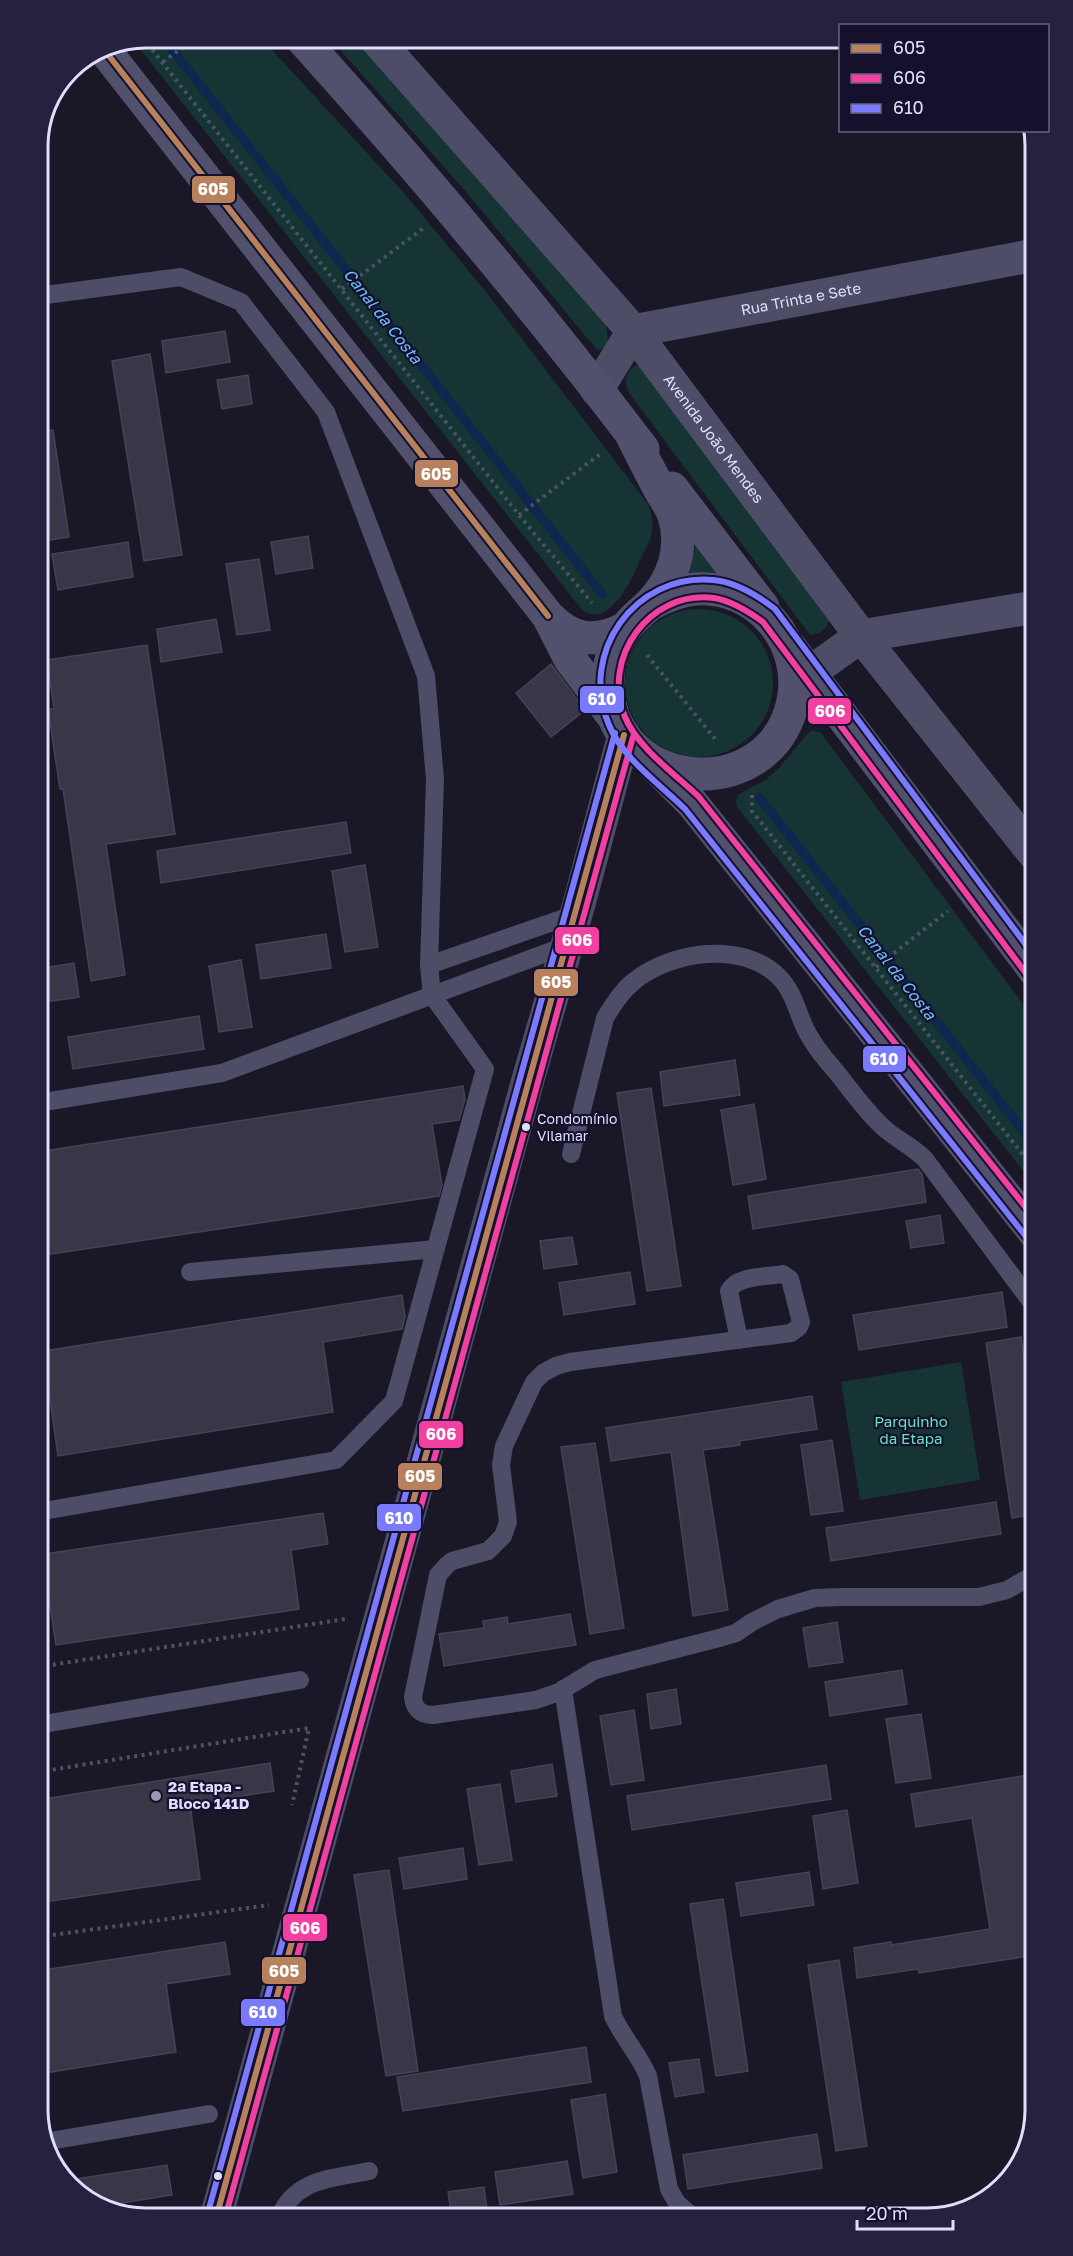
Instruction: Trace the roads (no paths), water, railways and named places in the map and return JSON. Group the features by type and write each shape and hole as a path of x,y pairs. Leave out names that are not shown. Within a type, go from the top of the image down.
{"main road":[{"path":"317,48 450,208 630,432 1025,958"},
{"path":"108,55 548,616 567,633 579,637 603,638 626,628"},
{"path":"620,728 608,689 612,657 626,628 660,593 675,563 677,532 668,502 630,432"},
{"path":"647,758 675,772 707,775 738,768 763,752 782,729 793,702 795,672 783,636 769,616 749,602 727,592 711,589 678,592 649,605"},
{"path":"548,616 570,659 634,748 692,802 1025,1220"}],"street":[{"name":"Avenida João Mendes","path":"384,48 633,331 861,636 1025,842"},
{"name":"Rua Trinta e Sete","path":"633,331 1025,257"},
{"path":"597,390 633,331"},
{"path":"811,672 861,636 1025,608"},
{"path":"219,2208 565,946 576,914 620,728"}],"lane":[{"path":"48,295 181,277 241,302 326,412 426,676 435,779 429,965 432,995 485,1069 394,1401 336,1460 48,1510"},
{"path":"429,965 576,914"},
{"path":"48,1101 222,1073 565,946"},
{"path":"571,1154 605,1018 617,999 633,983 663,964 692,957 727,953 741,955 766,966 780,978 791,993 805,1028 817,1048 868,1112 884,1128 925,1159 1025,1294"},
{"path":"190,1272 436,1249"},
{"path":"739,1340 729,1291 731,1287 740,1281 783,1274 790,1278 801,1322 799,1327 791,1333 556,1366 543,1373 528,1393 504,1446 501,1465 508,1522 506,1529 497,1545 488,1551 453,1561 438,1575 414,1690 413,1704 422,1713 433,1715 536,1700 563,1689 595,1670 736,1633 752,1622 797,1603 841,1597 979,1597 1013,1588 1025,1580"},
{"path":"48,1723 300,1680"},
{"path":"563,1689 613,2016 639,2055 648,2076 669,2189 683,2208"},
{"path":"53,2140 209,2114"},
{"path":"284,2208 294,2194 305,2186 318,2181 369,2171"}],"waterway":[{"name":"Canal da Costa","path":"171,48 602,594"},
{"name":"Canal da Costa","path":"759,797 1025,1133"}],"place":[{"name":"Condomínio Vilamar","path":"526,1127"},
{"name":"2ª Etapa - Bloco 141D","path":"156,1796"}],"park label":[{"name":"Parquinho da Etapa","path":"911,1430"}]}
